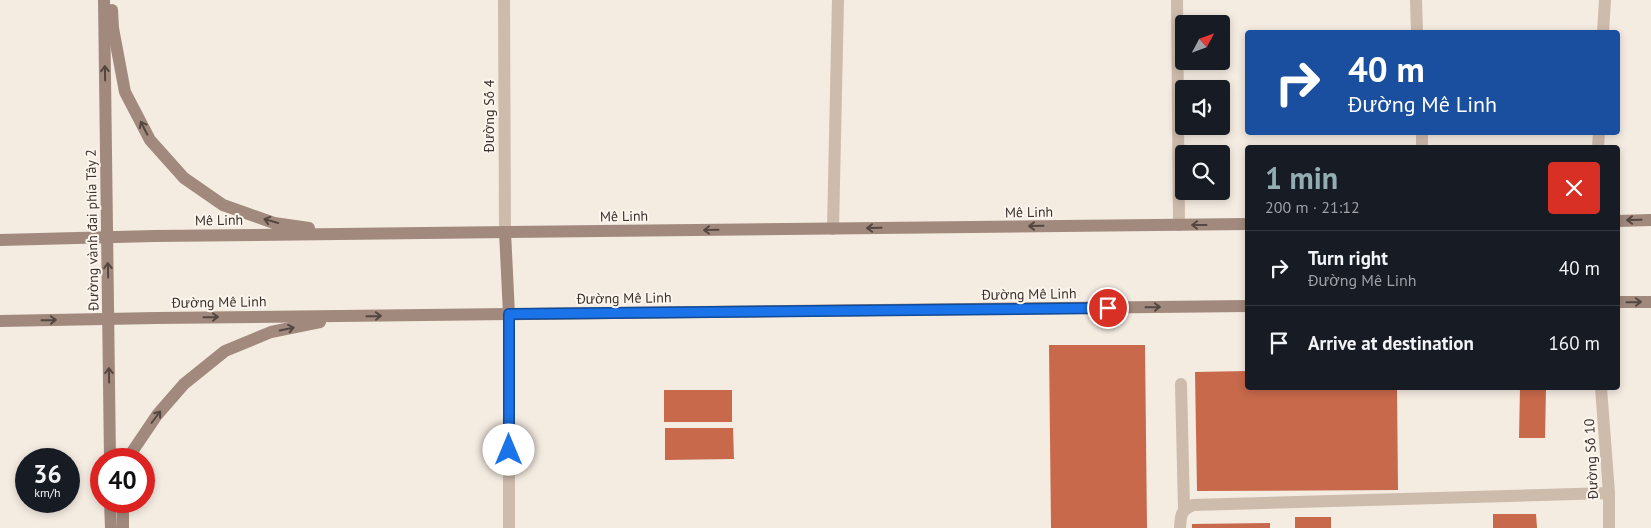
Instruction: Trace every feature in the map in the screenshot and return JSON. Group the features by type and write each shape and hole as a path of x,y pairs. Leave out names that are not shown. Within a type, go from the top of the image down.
{"main road":[{"name":"Đường vành đai phía Tây 2","path":"104,0 110,448"},
{"path":"112,0 114,28 125,92 150,140 184,178 223,205 274,223 354,234"},
{"path":"1620,220 1651,220"},
{"name":"Mê Linh","path":"0,240 107,237 1245,224"},
{"path":"505,232 509,314"},
{"path":"1620,302 1651,302"},
{"name":"Đường Mê Linh","path":"0,321 1245,306"},
{"path":"135,448 157,415 184,384 224,351 271,332 347,316"},
{"path":"110,513 111,528"},
{"path":"123,513 123,528"}],"street":[{"name":"Đường Số 4","path":"504,0 505,232"},
{"path":"833,229 838,0"},
{"path":"1177,0 1179,225"},
{"path":"1416,0 1417,30"},
{"path":"1603,30 1605,0"},
{"path":"509,314 509,528"},
{"path":"1180,384 1184,509 1180,516 1180,528"},
{"name":"Đường Số 10","path":"1602,390 1609,528"},
{"path":"1184,509 1193,505 1608,494"}],"building":[{"path":"1049,345 1145,345 1147,528 1051,528"},
{"path":"1245,371 1245,390 1397,390 1398,490 1197,491 1195,372"},
{"path":"664,390 732,390 732,422 664,422"},
{"path":"1520,390 1546,390 1545,438 1519,438"},
{"path":"665,428 733,428 734,459 665,460"},
{"path":"1493,514 1536,514 1537,528 1493,528"},
{"path":"1295,517 1331,517 1331,528 1295,528"},
{"path":"1270,523 1270,528 1192,528 1192,524"}],"route":[{"path":"509,450 509,314 1108,308"}]}
